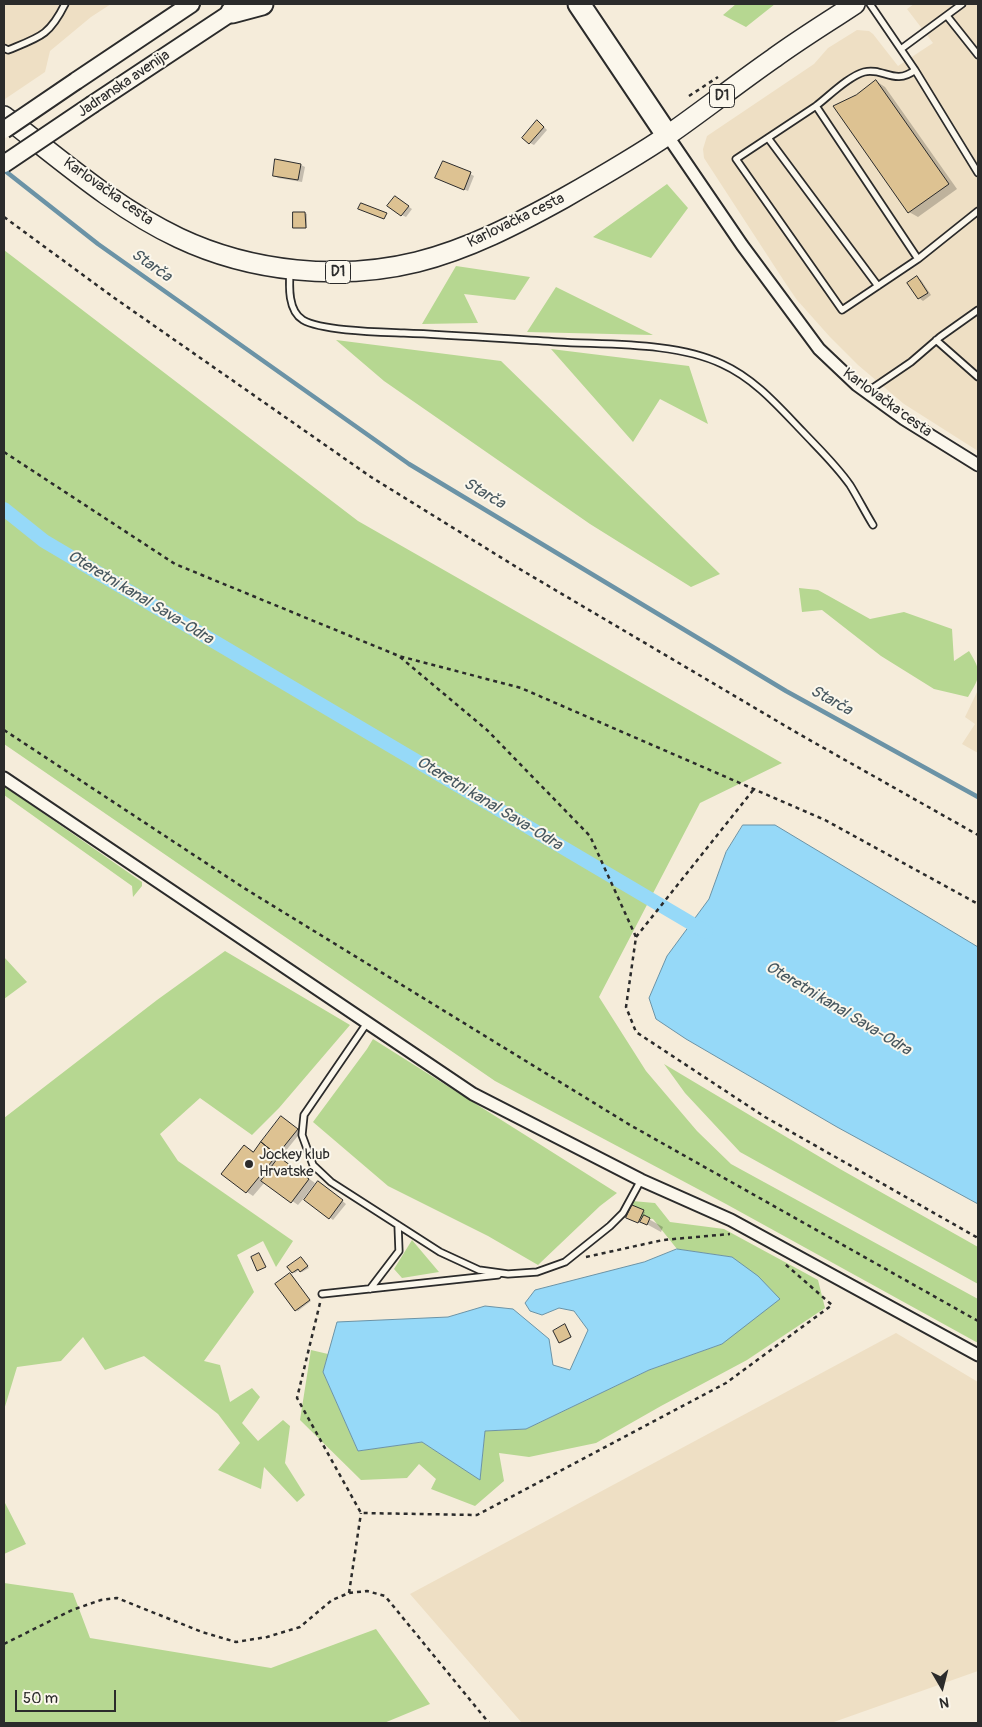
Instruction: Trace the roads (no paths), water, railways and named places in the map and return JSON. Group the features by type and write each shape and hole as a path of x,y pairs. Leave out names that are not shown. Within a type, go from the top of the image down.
{"highway":[{"path":"238,8 262,4"},
{"path":"580,4 667,135"}],"main road":[{"name":"Jadranska avenija","path":"4,130 191,4"},
{"name":"Karlovačka cesta","path":"4,116 116,200 156,226 206,249 236,259 290,269 342,272 370,270 416,262 455,250 519,223 615,169 855,4"},
{"name":"Jadranska avenija","path":"4,164 238,8"}],"street":[{"name":"Karlovačka cesta","path":"667,135 742,245 819,349 857,385 904,419 978,465"},
{"path":"4,778 473,1094 641,1180 732,1220 978,1354"}],"lane":[{"path":"4,48 8,50 37,39 55,24 65,4"},
{"path":"870,4 915,70 978,173"},
{"path":"901,49 962,4"},
{"path":"947,16 978,54"},
{"path":"915,70 908,76 900,77 871,71 863,72 736,159 842,310 918,259 978,211"},
{"path":"816,106 918,259"},
{"path":"768,138 878,286"},
{"path":"290,269 290,297 295,312 301,319 311,324 377,332 615,343 682,352 704,357 722,364 764,391 832,462 850,485 873,525"},
{"path":"867,392 911,362 936,340 978,310"},
{"path":"936,340 978,377"},
{"path":"367,1023 304,1114 302,1135 313,1165 331,1182 440,1252 479,1270 508,1274"},
{"path":"322,1294 537,1272 564,1262 610,1226 623,1213 641,1180"},
{"path":"370,1289 399,1251 398,1225"}],"water":[{"path":"743,825 775,825 978,947 978,1204 837,1127 686,1039 656,1019 649,998 667,956 709,899 726,852"},
{"path":"677,1249 732,1257 758,1276 780,1299 722,1344 649,1370 526,1429 485,1431 480,1480 422,1442 358,1451 323,1372 337,1322 448,1317 485,1306 513,1309 549,1339 553,1365 570,1370 588,1330 574,1311 559,1308 542,1315 530,1311 525,1303 535,1290 644,1262"}],"waterway":[{"name":"Starča","path":"4,170 98,244 409,464 786,691 978,797"},
{"name":"Oteretni kanal Sava-Odra","path":"4,509 44,541 706,932"}],"place":[{"name":"Jockey klub Hrvatske","path":"249,1164"}]}
